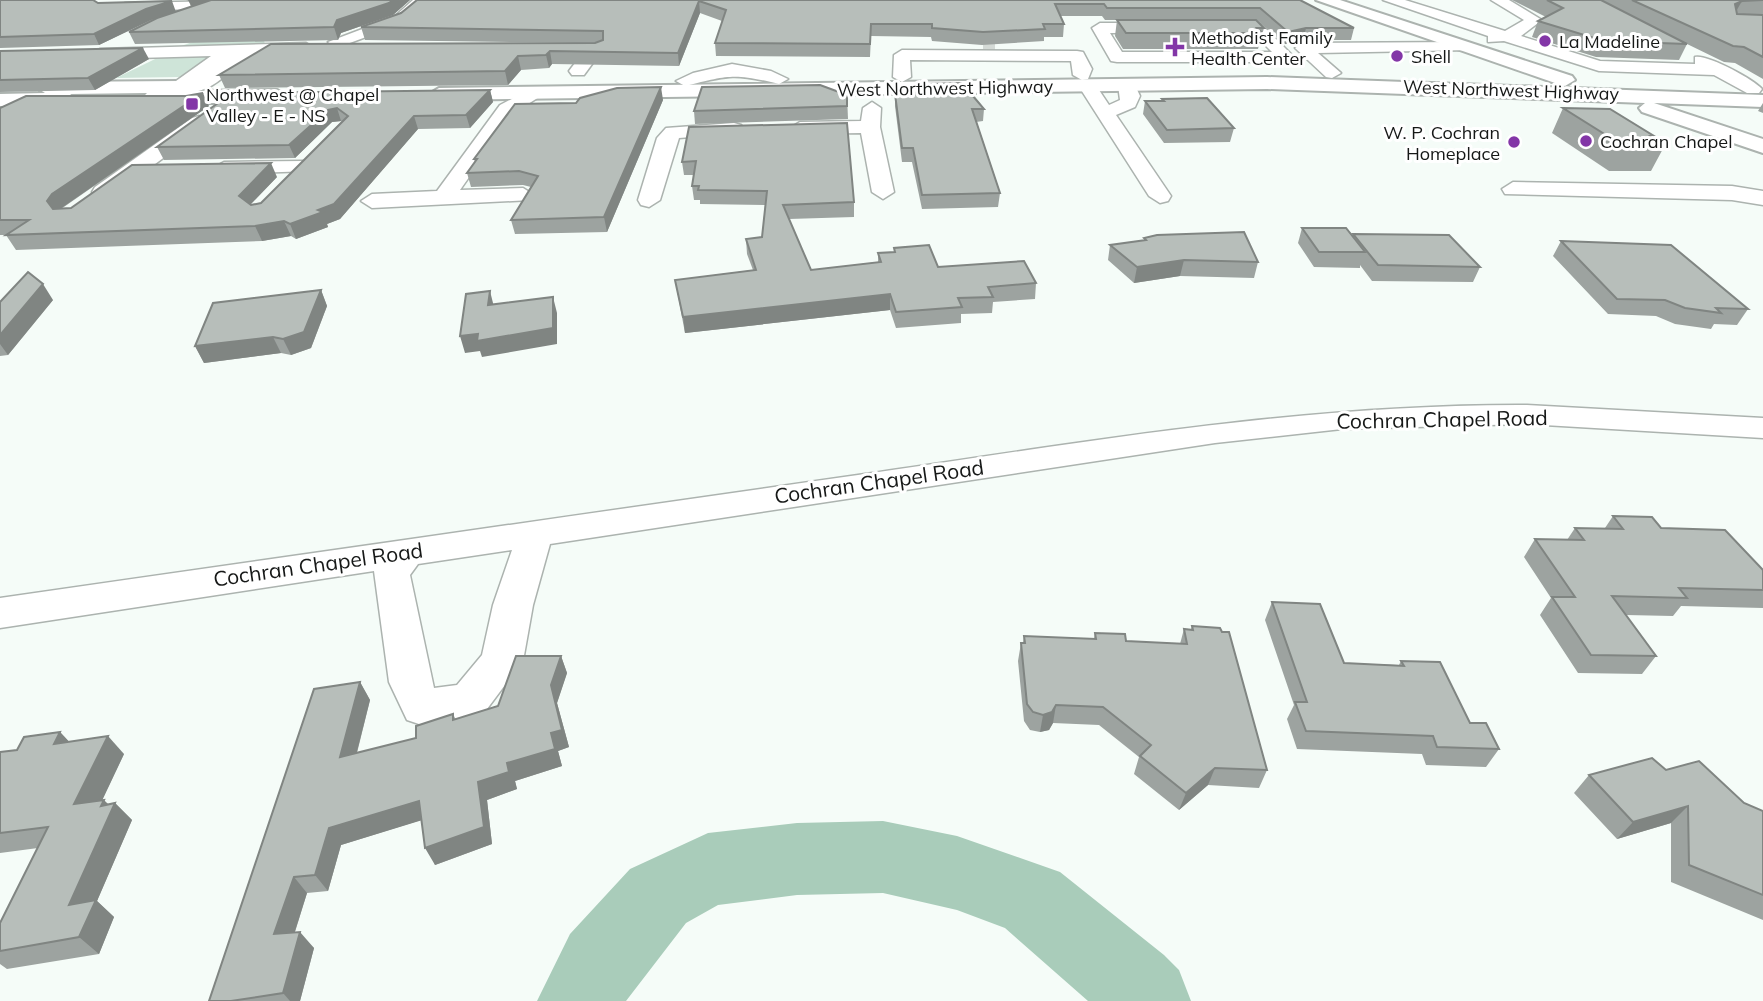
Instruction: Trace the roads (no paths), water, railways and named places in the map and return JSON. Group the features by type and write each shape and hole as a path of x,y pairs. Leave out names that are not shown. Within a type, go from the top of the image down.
{"main road":[{"path":"1324,0 1388,22 1471,44 1763,146"},
{"path":"1351,0 1408,19 1571,82 1605,89"},
{"path":"1388,22 1408,19"},
{"path":"1165,84 1248,77 1252,72"},
{"name":"West Northwest Highway","path":"1093,93 1252,72 1571,82"},
{"name":"West Northwest Highway","path":"905,83 832,89 510,100 421,89 779,79 905,83 1093,93 1128,92 1165,84 1341,84 1760,93"},
{"path":"0,89 297,91 233,97 179,92 0,100"},
{"name":"West Northwest Highway","path":"1605,89 1639,95 1718,99 1760,93"},
{"path":"1639,95 1763,135"},
{"path":"1718,99 1698,101 1695,106 1723,122"}],"street":[{"path":"341,47 336,42 399,20 421,0 435,1"},
{"path":"1390,0 1599,66 1720,70"},
{"path":"1332,73 1303,48 1471,44 1506,37 1534,20 1498,0"},
{"path":"578,71 597,48 626,2"},
{"path":"103,7 233,3"},
{"path":"170,22 233,3"},
{"path":"1408,19 1436,15"},
{"path":"1388,22 1361,26 1423,47"},
{"path":"1238,57 1286,57 1257,28 1100,28 1117,57 1238,57 1252,72"},
{"path":"134,35 91,54 371,48"},
{"path":"649,200 667,138 673,132 768,129 871,117 905,83 902,55 952,54 989,46 1028,55 1077,56 1093,93 1160,196"},
{"path":"570,48 597,48"},
{"path":"179,92 206,81 252,50"},
{"path":"179,92 185,81 229,51"},
{"path":"1684,53 1760,93"},
{"path":"952,54 967,58 1018,58 1028,55"},
{"path":"685,80 740,62 779,79"},
{"path":"832,89 871,117 883,192"},
{"path":"1093,93 1128,103 1128,92"},
{"path":"91,200 233,97"},
{"path":"0,116 29,100"},
{"path":"444,197 510,100"},
{"path":"285,185 321,148"},
{"path":"198,169 303,167"},
{"path":"133,170 172,169"},
{"path":"1732,193 1763,180"},
{"path":"1513,189 1732,193 1763,198"},
{"path":"372,201 523,195"},
{"name":"Cochran Chapel Road","path":"0,613 1161,440 1326,422 1487,415 1590,417 1763,428"},
{"path":"408,551 391,574 410,682 422,707 469,701 502,661 513,605 531,549 532,533"}],"waterway":[{"path":"580,1001 600,964 658,896 708,870 797,859 883,857 957,873 1032,899 1134,985 1148,1001"}],"tunnel":[{"path":"983,46 995,46"}],"place":[{"name":"La Madeline","path":"1545,41"},
{"name":"Methodist Family Health Center","path":"1175,47"},
{"name":"Shell","path":"1397,56"},
{"name":"Northwest @ Chapel Valley - E - NS","path":"192,104"},
{"name":"Cochran Chapel","path":"1586,141"},
{"name":"W. P. Cochran Homeplace","path":"1514,142"}]}
